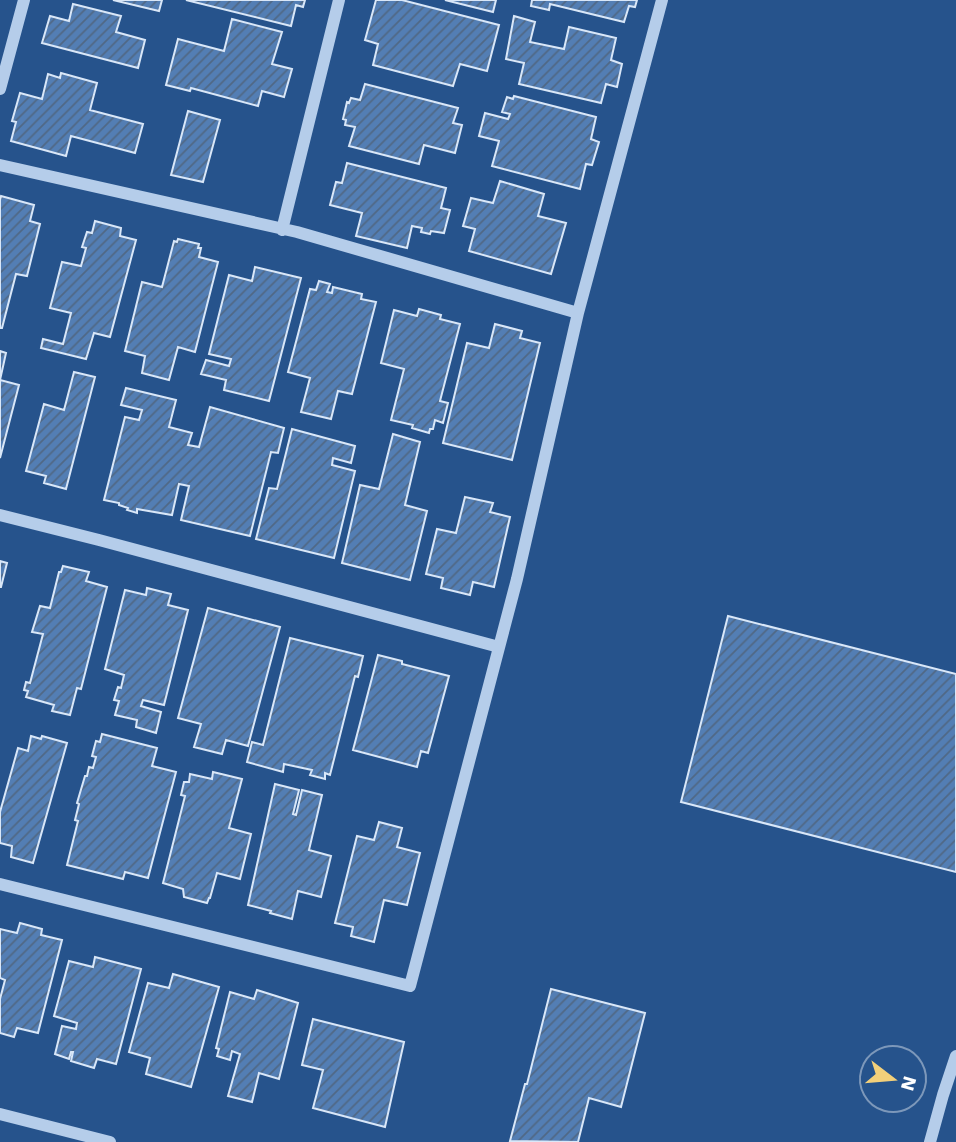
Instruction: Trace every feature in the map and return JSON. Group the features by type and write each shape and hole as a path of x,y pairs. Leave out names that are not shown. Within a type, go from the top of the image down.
{"street":[{"path":"0,89 24,0"},
{"path":"282,230 339,0"},
{"path":"0,884 410,986 517,579 578,313 662,0"},
{"path":"0,165 297,232 578,313"},
{"path":"0,515 499,647"},
{"path":"930,1142 956,1056"},
{"path":"0,1114 110,1142"}],"building":[{"path":"113,0 162,0 159,11"},
{"path":"186,0 305,0 303,7 296,5 291,26"},
{"path":"376,0 402,0 499,25 487,71 460,64 453,86 373,65 378,44 365,40"},
{"path":"445,0 496,0 493,12"},
{"path":"532,0 637,0 635,7 629,6 624,22 550,4 549,10 531,6"},
{"path":"73,4 121,16 116,32 145,40 138,68 42,43 50,16 69,21"},
{"path":"514,16 535,22 530,42 564,49 569,27 616,38 611,60 622,64 617,87 606,84 601,103 519,84 524,63 506,59"},
{"path":"232,19 282,32 272,64 292,69 284,97 262,91 258,106 191,88 190,91 166,85 178,39 224,51"},
{"path":"61,73 97,83 90,110 143,124 135,153 71,136 66,156 11,141 16,122 12,121 20,93 42,99 48,74 60,78"},
{"path":"365,84 458,108 453,123 462,125 455,153 424,145 419,164 349,146 355,127 345,125 346,120 343,119 347,102 349,103 351,98 360,100"},
{"path":"514,96 596,117 591,139 599,142 592,165 586,164 580,189 492,166 499,141 479,136 485,113 508,119 510,114 502,112 507,97 513,99"},
{"path":"188,111 220,120 203,182 171,175"},
{"path":"347,163 446,188 441,208 450,210 444,233 431,231 430,234 421,232 422,228 412,226 407,248 356,236 362,213 330,205 336,182 342,183"},
{"path":"500,181 544,194 538,216 566,223 551,274 469,251 475,229 463,226 471,198 493,203"},
{"path":"1,196 34,205 30,221 40,224 27,276 16,274 0,328 0,200"},
{"path":"95,221 121,228 120,236 136,240 110,337 94,333 86,359 41,348 43,339 63,344 71,313 50,308 62,262 81,266 86,248 82,247 87,232 92,233"},
{"path":"178,239 199,244 199,257 218,262 195,352 178,347 169,380 142,373 145,356 125,351 142,282 162,287 174,241 177,242"},
{"path":"255,267 301,278 269,401 224,390 226,380 201,374 206,360 229,366 231,359 209,354 229,275 252,281"},
{"path":"319,281 330,284 327,292 332,293 333,287 362,294 361,299 376,302 352,394 338,391 331,419 301,412 310,378 288,372 310,289 316,290"},
{"path":"419,309 441,315 440,319 460,324 440,401 448,403 443,423 435,420 429,433 412,428 413,425 391,420 404,369 381,363 394,310 417,316"},
{"path":"495,324 522,331 520,338 540,343 512,460 443,443 467,343 489,348"},
{"path":"0,351 6,353 0,380"},
{"path":"74,372 95,377 66,489 44,483 46,476 26,471 44,404 64,410"},
{"path":"0,380 19,385 0,458"},
{"path":"126,388 176,400 169,427 192,433 188,445 199,447 210,407 284,428 278,453 271,452 250,536 181,520 189,486 179,484 172,515 137,509 137,513 127,510 128,508 119,503 104,500 125,417 139,420 142,410 121,405"},
{"path":"292,429 355,446 351,463 333,458 332,465 355,471 334,558 256,539 269,488 277,489"},
{"path":"393,434 420,442 405,505 427,511 410,580 342,563 360,485 379,489"},
{"path":"465,497 493,503 490,512 510,517 494,587 473,582 470,595 441,588 443,578 426,574 437,529 456,533"},
{"path":"0,561 7,563 1,587 0,587"},
{"path":"63,566 89,572 86,581 107,587 81,689 77,688 70,715 52,711 54,705 26,697 28,691 24,690 26,682 30,683 43,634 32,632 40,606 50,608"},
{"path":"147,588 171,594 168,605 188,610 164,705 143,700 141,706 161,712 156,733 136,727 137,720 115,715 119,701 114,700 124,675 105,669 125,590 146,595"},
{"path":"208,608 280,627 248,746 226,740 222,754 194,747 201,724 178,718"},
{"path":"728,616 956,674 956,872 681,802"},
{"path":"290,638 363,656 358,677 355,676 330,775 325,773 325,779 310,775 312,770 284,764 283,772 247,762 252,742 263,745"},
{"path":"378,655 449,676 428,753 421,751 417,767 353,750"},
{"path":"102,734 157,748 152,766 176,772 148,878 125,872 123,879 67,865 78,821 75,820 79,804 77,803 89,767 93,768 96,757 92,756 96,741 100,742"},
{"path":"31,736 67,743 33,863 11,857 12,846 0,843 0,812 18,748 28,751"},
{"path":"213,772 242,779 229,828 251,834 240,879 217,873 207,903 184,897 183,889 163,883 185,796 181,795 184,782 189,782 190,774 212,779"},
{"path":"275,784 299,790 293,814 296,815 302,790 322,795 309,850 331,856 321,897 298,891 292,919 248,905"},
{"path":"379,822 402,828 397,847 420,853 407,905 384,900 374,942 351,936 353,927 335,923 357,836 374,840"},
{"path":"20,923 42,929 41,935 62,940 38,1033 17,1028 14,1037 0,1033 0,999 5,980 0,978 0,929 17,933"},
{"path":"95,957 141,969 116,1064 97,1059 94,1068 71,1061 73,1052 69,1059 55,1054 62,1026 76,1029 77,1023 54,1016 69,961 93,967"},
{"path":"173,974 219,987 191,1087 146,1074 150,1058 129,1052 148,983 169,988"},
{"path":"551,989 645,1013 621,1107 589,1098 578,1142 510,1141 527,1084"},
{"path":"257,990 298,1003 279,1079 259,1073 252,1102 228,1096 240,1054 232,1051 230,1060 217,1056 219,1049 216,1048 230,992 254,999"},
{"path":"313,1019 404,1042 385,1127 313,1108 323,1070 302,1065"}]}
